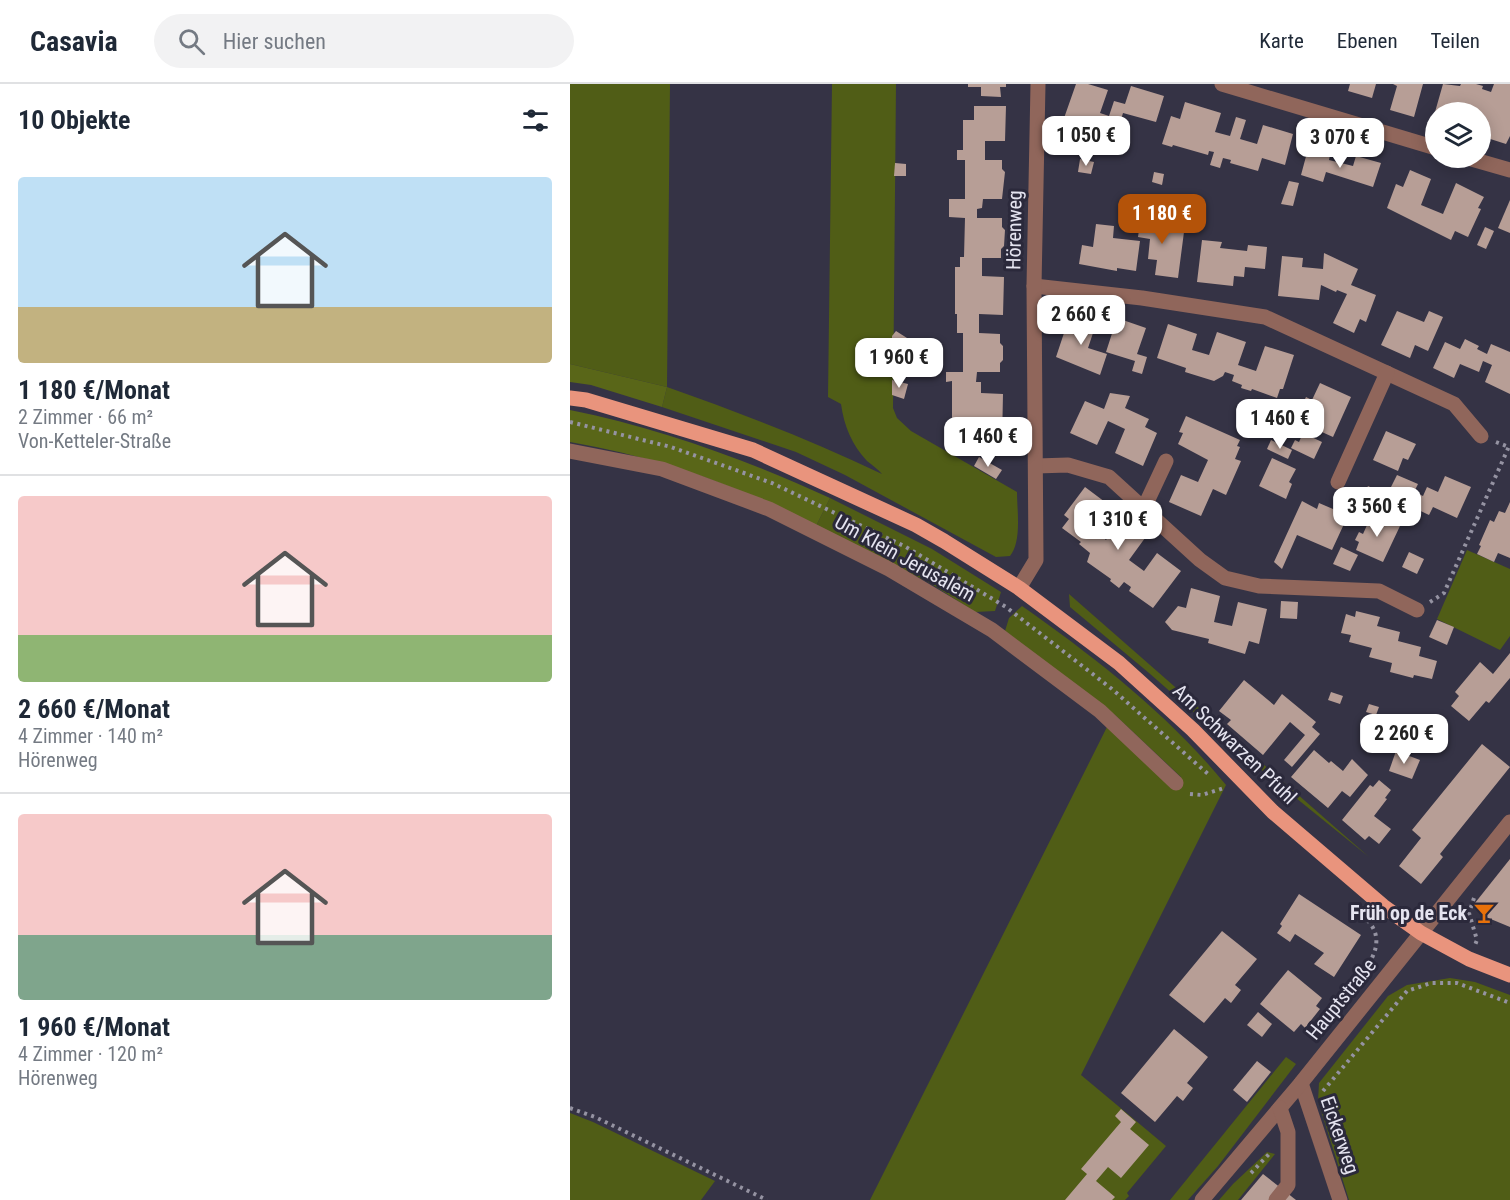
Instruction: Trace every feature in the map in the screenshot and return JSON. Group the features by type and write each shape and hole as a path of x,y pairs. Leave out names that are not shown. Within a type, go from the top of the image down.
{"main road":[{"name":"Am Schwarzen Pfuhl","path":"570,398 586,400 753,450 916,525 1019,588 1119,663 1193,730 1273,812 1383,906 1421,933 1469,959 1510,975"}],"street":[{"name":"Hörenweg","path":"1019,588 1036,560 1034,286 1038,84"},
{"path":"1222,84 1425,145"},
{"path":"1491,165 1510,170"},
{"path":"1034,286 1142,298 1265,317 1454,404 1481,436"},
{"path":"1338,482 1387,373"},
{"name":"Um Klein Jerusalem","path":"570,451 662,469 769,509 889,569 992,630 1100,711 1176,783"},
{"path":"1144,508 1166,460"},
{"path":"1036,466 1068,465 1109,477 1200,560 1225,578 1258,586 1379,591 1417,610"},
{"name":"Hauptstraße","path":"1202,1200 1301,1083 1510,822"},
{"name":"Eickerweg","path":"1301,1083 1340,1200"},
{"path":"1276,1200 1288,1185 1288,1132 1280,1108"}],"path":[{"path":"1417,610 1444,593 1510,444"},
{"path":"992,630 1019,588"},
{"path":"1176,783 1192,795 1202,795 1224,788 1232,795"},
{"path":"1457,983 1477,940 1469,913 1475,892"},
{"path":"1358,911 1370,922 1376,933 1376,949 1368,965 1387,976"},
{"path":"1309,1108 1407,991 1431,983 1457,983 1510,1003"},
{"path":"570,1108 595,1117 767,1200"},
{"path":"1245,1180 1288,1132"}],"green space":[{"path":"570,84 670,84 667,387 570,364"},
{"path":"832,84 896,84 893,408 897,418 911,431 1017,492 1018,526 1014,550 1010,556 996,557 845,475 796,452 662,407 667,387 776,428 882,474 867,461 853,442 844,420 841,404 828,397"},
{"path":"570,364 667,387 662,407 591,385 570,382"},
{"path":"570,410 636,426 702,446 830,498 816,526 756,497 696,474 635,456 570,442"},
{"path":"830,498 932,549 1001,592 995,611 975,612 930,583 816,526"},
{"path":"1467,550 1510,569 1510,636 1500,650 1437,619"},
{"path":"1069,594 1369,857 1238,751 1070,607"},
{"path":"1022,606 1104,667 1156,711 1204,759 1226,785 1081,1075 1166,1146 1127,1193 1129,1196 1125,1200 870,1200 1108,725 1176,788 1181,777 1116,716 1005,631 1009,618"},
{"path":"1450,978 1475,982 1510,995 1510,1200 1349,1200 1318,1101 1319,1083 1388,996 1407,985"},
{"path":"1286,1057 1296,1064 1218,1166 1188,1200 1170,1200"},
{"path":"570,1113 715,1181 701,1200 570,1200"},
{"path":"1267,1152 1275,1154 1238,1200 1219,1200 1233,1184"}],"building":[{"path":"968,84 1006,84 1006,87 1000,87 1001,97 981,96 981,87 968,87"},
{"path":"1076,84 1088,84 1108,90 1100,113 1109,116 1114,101 1125,104 1131,86 1164,96 1156,122 1123,113 1114,143 1102,140 1099,150 1083,145 1088,129 1063,121"},
{"path":"1350,84 1376,84 1372,98 1348,91"},
{"path":"1393,84 1423,84 1414,117 1390,110 1397,86"},
{"path":"1443,84 1460,86 1461,84 1476,84 1491,92 1494,84 1510,84 1510,136 1506,144 1491,139 1491,102 1438,102"},
{"path":"1185,102 1221,113 1215,132 1230,136 1236,117 1246,120 1240,139 1257,144 1263,125 1293,134 1285,165 1262,158 1258,171 1230,163 1231,160 1223,158 1220,168 1210,165 1214,152 1209,151 1208,155 1162,144 1171,116 1180,119"},
{"path":"974,106 1006,106 1005,141 985,141 985,160 1002,160 1002,169 1005,172 1002,199 983,199 982,208 977,209 977,218 1002,218 1002,227 1005,230 1001,258 982,258 982,276 1004,277 1003,315 979,314 979,333 1000,334 1003,360 1000,363 1000,372 977,372 976,382 981,382 981,393 1003,394 1002,441 964,441 964,418 952,418 952,381 946,382 946,372 963,372 963,333 957,333 957,314 955,314 955,267 960,267 960,257 964,257 965,218 949,217 949,199 965,199 965,160 957,160 957,150 963,150 963,120 974,120"},
{"path":"1308,149 1330,155 1329,160 1353,166 1356,156 1381,163 1373,187 1326,172 1323,182 1301,175"},
{"path":"1080,159 1094,162 1091,174 1078,172"},
{"path":"895,163 906,164 906,176 894,176"},
{"path":"1410,170 1431,179 1421,205 1443,214 1456,183 1484,197 1468,237 1455,231 1451,240 1387,208 1396,184 1403,187"},
{"path":"1154,172 1164,174 1162,185 1152,182"},
{"path":"1289,181 1299,183 1293,206 1281,204"},
{"path":"1510,200 1510,233 1498,228"},
{"path":"1142,208 1153,209 1151,224 1161,225 1161,229 1184,232 1178,278 1155,275 1157,260 1148,259 1150,239 1138,237"},
{"path":"1096,224 1114,226 1113,238 1140,241 1136,271 1117,268 1117,271 1079,264 1082,245 1093,247"},
{"path":"1485,227 1494,231 1486,249 1477,245"},
{"path":"1202,240 1222,242 1220,248 1247,251 1248,245 1267,247 1265,269 1245,267 1244,277 1234,276 1233,286 1197,282"},
{"path":"1324,253 1358,269 1351,285 1376,295 1366,322 1360,319 1354,333 1333,323 1347,294 1321,285 1319,300 1278,296 1282,256 1303,258 1302,267 1323,269"},
{"path":"1397,311 1424,322 1429,311 1443,317 1428,351 1415,345 1410,358 1381,345"},
{"path":"1070,315 1096,324 1088,348 1107,354 1100,375 1056,357"},
{"path":"1117,318 1146,328 1137,354 1147,357 1142,374 1132,371 1135,361 1106,352"},
{"path":"1168,324 1197,334 1192,350 1209,355 1217,332 1246,342 1238,365 1256,371 1265,346 1294,355 1283,389 1280,389 1277,398 1252,389 1251,391 1241,388 1242,385 1232,381 1234,375 1225,372 1223,376 1214,381 1185,372 1186,368 1157,358"},
{"path":"896,331 907,338 900,349 892,344 892,336"},
{"path":"1465,339 1479,346 1477,349 1487,354 1491,344 1510,352 1510,394 1485,382 1492,365 1483,361 1479,372 1460,364 1454,378 1433,368 1445,342 1460,349"},
{"path":"892,352 902,352 902,367 892,367"},
{"path":"892,380 908,384 904,399 892,395"},
{"path":"1320,383 1351,397 1333,437 1295,420 1306,397 1312,400"},
{"path":"1110,393 1130,396 1125,408 1149,419 1145,427 1157,433 1143,466 1115,453 1125,429 1108,421 1097,445 1070,433 1085,401 1104,409"},
{"path":"1186,416 1240,440 1235,459 1241,461 1226,495 1213,489 1201,516 1169,502 1181,475 1198,482 1208,460 1178,444 1183,433 1179,432"},
{"path":"1386,431 1416,444 1408,460 1403,458 1398,471 1373,460"},
{"path":"1303,433 1322,442 1314,459 1291,448 1295,440 1299,442"},
{"path":"1271,440 1292,450 1288,459 1267,449"},
{"path":"979,457 1002,470 996,479 974,466"},
{"path":"1272,458 1296,469 1289,482 1292,484 1286,499 1259,486"},
{"path":"1397,475 1418,484 1414,492 1423,496 1427,487 1438,492 1445,476 1471,487 1457,518 1433,507 1429,515 1387,495"},
{"path":"1368,486 1387,495 1378,511 1360,503"},
{"path":"1085,487 1109,505 1094,524 1102,530 1099,534 1106,540 1121,520 1145,538 1129,560 1144,571 1157,553 1181,571 1153,608 1129,591 1131,587 1124,582 1119,588 1110,581 1111,579 1087,562 1090,553 1079,544 1081,542 1062,528 1069,519 1064,515"},
{"path":"1302,501 1317,509 1319,503 1340,512 1337,520 1344,524 1332,550 1297,535 1282,569 1274,562"},
{"path":"1510,502 1510,558 1498,553 1494,562 1477,554 1481,546 1479,545 1490,520 1494,522 1499,511 1505,513"},
{"path":"1372,514 1400,526 1383,562 1356,550 1359,542 1355,540 1359,532 1363,534"},
{"path":"1341,547 1358,555 1350,571 1333,564"},
{"path":"1409,552 1424,559 1417,574 1402,567"},
{"path":"1191,588 1220,596 1214,622 1232,626 1238,602 1267,609 1259,644 1249,641 1245,654 1208,643 1209,639 1172,630 1165,622 1178,606 1186,608"},
{"path":"1281,601 1298,602 1297,619 1280,618"},
{"path":"1356,611 1380,617 1377,626 1400,632 1398,641 1421,647 1419,656 1437,661 1432,679 1414,675 1413,678 1390,672 1392,663 1369,657 1372,648 1349,642 1351,635 1341,633 1346,614 1355,617"},
{"path":"1437,620 1454,627 1447,645 1429,637"},
{"path":"1510,653 1510,678 1489,703 1486,701 1469,721 1451,706 1459,696 1455,692 1480,662 1493,674"},
{"path":"1244,680 1274,705 1282,694 1316,722 1312,727 1320,734 1292,767 1284,760 1305,735 1290,722 1263,755 1227,724 1231,720 1219,711"},
{"path":"1331,692 1343,696 1340,704 1328,700"},
{"path":"1369,704 1379,707 1376,715 1366,712"},
{"path":"1482,744 1510,767 1440,854 1443,857 1421,884 1399,866 1421,838 1412,830"},
{"path":"1314,750 1343,771 1352,759 1368,775 1350,797 1342,791 1328,808 1291,777"},
{"path":"1396,751 1420,760 1412,779 1389,771"},
{"path":"1379,780 1391,790 1374,816 1391,829 1379,844 1369,836 1365,840 1342,820 1370,785 1373,787"},
{"path":"1510,859 1510,927 1481,915 1475,903"},
{"path":"1299,894 1361,935 1334,977 1314,964 1324,953 1295,934 1290,942 1277,933 1282,926 1280,924"},
{"path":"1222,931 1257,959 1235,985 1241,990 1231,1003 1225,998 1204,1023 1169,995"},
{"path":"1288,970 1322,998 1316,1006 1320,1009 1305,1028 1301,1024 1294,1032 1260,1004"},
{"path":"1258,1012 1272,1024 1262,1037 1247,1025"},
{"path":"1174,1029 1208,1057 1187,1083 1193,1088 1183,1101 1177,1096 1155,1122 1121,1093"},
{"path":"1257,1061 1271,1072 1247,1102 1233,1090"},
{"path":"1121,1109 1136,1122 1130,1129 1149,1145 1121,1178 1108,1167 1096,1181 1115,1197 1112,1200 1065,1200 1087,1174 1081,1169 1121,1122 1115,1116"},
{"path":"1263,1174 1296,1200 1241,1200"}],"place":[{"name":"Früh op de Eck","path":"1484,913"}]}
